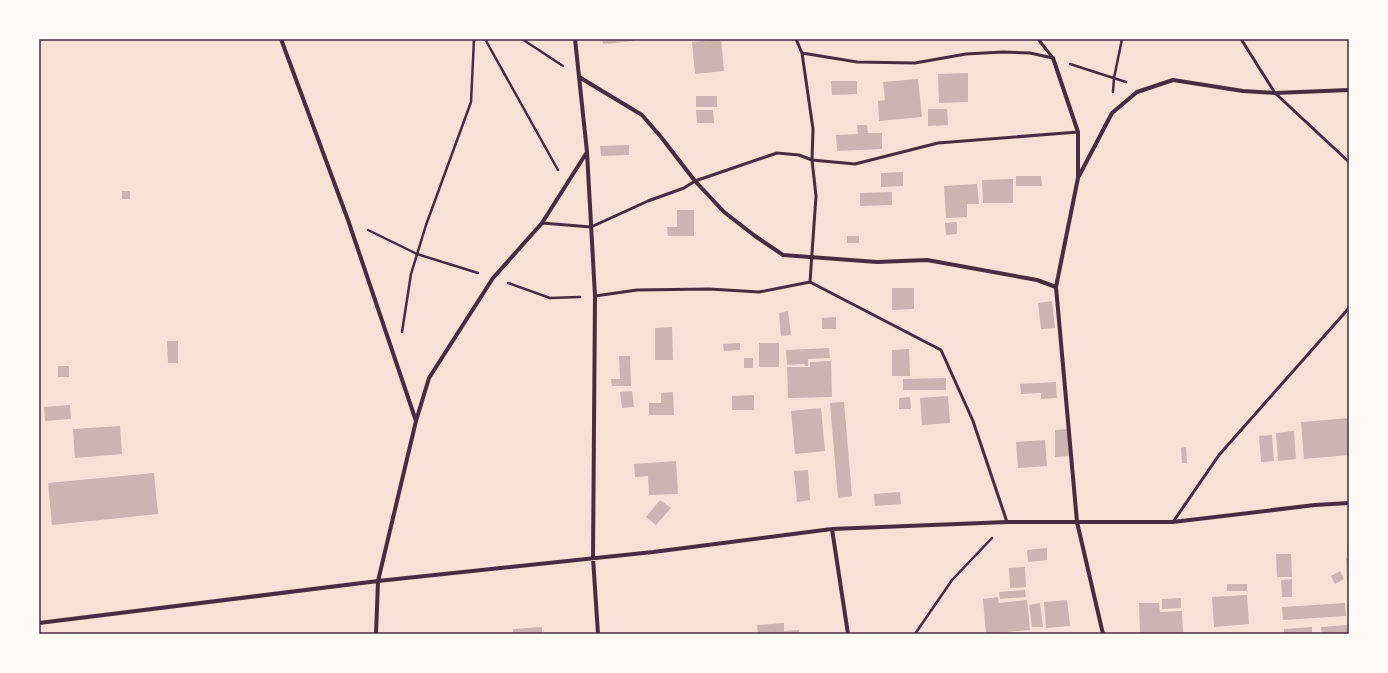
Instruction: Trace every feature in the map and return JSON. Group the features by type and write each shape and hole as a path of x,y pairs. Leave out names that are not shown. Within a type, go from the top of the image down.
{"street":[{"path":"281,39 348,220 416,421"},
{"path":"575,39 587,152 596,296 594,558 598,634"},
{"path":"1053,58 1078,132 1078,178 1056,288 1077,522 1103,634"},
{"path":"579,76 642,116 661,137 695,181 724,212 754,236 784,255 877,262 927,260 1037,280 1056,288"},
{"path":"1078,178 1112,113 1137,92 1173,80 1243,91 1275,93 1349,90"},
{"path":"376,634 378,581 416,421 429,378 493,278 542,223 587,152"},
{"path":"39,623 378,581 594,558 832,529 1007,522 1173,522 1315,505 1349,503"},
{"path":"832,529 848,634"}],"lane":[{"path":"796,39 802,53 813,129 812,160 816,196 813,257 810,282"},
{"path":"1038,39 1053,58"},
{"path":"1242,39 1275,93 1349,162"},
{"path":"802,53 857,62 915,63 966,54 1003,52 1030,53 1053,58"},
{"path":"542,223 591,227 648,201 684,188 695,181 777,153 799,155 812,160 855,164 938,144 1078,132"},
{"path":"596,296 637,290 759,292 810,282 941,350 973,421 1007,522"},
{"path":"1173,522 1218,455 1349,308"}],"path":[{"path":"402,336 411,274 426,225 471,102 474,39"},
{"path":"485,39 566,185"},
{"path":"522,39 579,76"},
{"path":"1112,113 1114,78 1122,39"},
{"path":"1053,58 1146,89"},
{"path":"348,220 417,254 550,298 596,296"},
{"path":"916,634 952,580 1007,522"}],"building":[{"path":"602,39 633,39 634,41 603,44"},
{"path":"721,39 724,71 695,74 692,42"},
{"path":"968,73 968,102 939,103 938,74"},
{"path":"918,79 922,117 879,121 878,101 885,100 883,82"},
{"path":"831,81 857,81 857,94 832,95"},
{"path":"696,96 717,96 717,107 696,107"},
{"path":"928,109 947,109 948,125 928,126"},
{"path":"696,110 713,110 714,123 697,123"},
{"path":"857,125 867,125 868,133 882,133 882,149 837,151 836,135 858,134"},
{"path":"629,145 629,155 601,156 600,146"},
{"path":"903,172 903,186 881,187 881,173"},
{"path":"1016,176 1041,176 1042,186 1016,186"},
{"path":"1013,179 1013,203 983,203 982,180"},
{"path":"977,184 979,204 967,204 967,217 946,218 944,186"},
{"path":"122,191 130,191 130,199 122,199"},
{"path":"892,192 892,205 860,206 860,193"},
{"path":"677,210 694,210 694,236 668,236 667,227 677,227"},
{"path":"957,222 957,234 946,235 945,223"},
{"path":"847,236 859,236 859,243 847,243"},
{"path":"892,288 914,288 914,309 892,310"},
{"path":"1052,301 1055,328 1041,329 1038,303"},
{"path":"788,311 791,335 781,336 779,313"},
{"path":"836,317 836,329 822,329 822,318"},
{"path":"672,327 673,360 655,360 655,328"},
{"path":"167,341 178,341 178,363 168,363"},
{"path":"740,343 740,350 724,351 723,344"},
{"path":"759,343 779,343 779,367 759,367"},
{"path":"829,348 830,358 808,359 808,366 804,364 787,365 786,350"},
{"path":"909,349 910,376 892,376 892,350"},
{"path":"619,356 630,356 631,386 612,386 611,379 620,379"},
{"path":"744,358 753,358 753,368 744,368"},
{"path":"831,361 832,397 788,398 787,367 810,367 810,362"},
{"path":"58,366 69,366 69,377 58,377"},
{"path":"946,378 946,390 903,390 903,379"},
{"path":"1056,382 1057,398 1041,399 1041,393 1021,394 1020,384"},
{"path":"632,391 634,407 622,408 620,392"},
{"path":"673,392 674,415 649,415 649,403 661,403 661,393"},
{"path":"754,395 754,410 732,410 732,396"},
{"path":"948,396 950,423 922,425 920,398"},
{"path":"910,397 911,409 899,409 899,398"},
{"path":"844,402 852,496 838,498 830,403"},
{"path":"70,405 71,419 45,421 44,407"},
{"path":"821,408 825,451 795,454 791,411"},
{"path":"1349,418 1349,455 1304,459 1301,422"},
{"path":"120,426 122,454 75,458 73,429"},
{"path":"1068,429 1069,456 1055,457 1055,430"},
{"path":"1294,431 1296,459 1278,461 1276,433"},
{"path":"1272,435 1274,461 1261,462 1259,436"},
{"path":"1045,440 1047,466 1018,468 1016,442"},
{"path":"1186,447 1187,463 1182,463 1181,448"},
{"path":"676,461 678,494 649,495 648,476 635,477 634,464"},
{"path":"808,470 810,500 797,502 794,471"},
{"path":"154,473 158,514 52,525 48,483"},
{"path":"900,492 901,504 875,506 874,494"},
{"path":"660,500 671,508 656,525 646,517"},
{"path":"1347,544 1349,544 1349,555 1347,555"},
{"path":"1047,548 1047,560 1028,562 1027,550"},
{"path":"1276,554 1291,554 1292,577 1277,577"},
{"path":"1346,558 1349,558 1349,582 1347,582"},
{"path":"1025,567 1026,587 1010,588 1009,568"},
{"path":"1340,571 1344,579 1335,584 1331,576"},
{"path":"1292,579 1292,597 1282,597 1281,580"},
{"path":"1227,584 1247,584 1247,591 1227,591"},
{"path":"1025,590 1026,597 1000,599 999,592"},
{"path":"1247,595 1249,624 1214,627 1212,597"},
{"path":"998,597 999,603 1027,600 1030,630 986,634 983,599"},
{"path":"1181,598 1181,608 1162,609 1162,599"},
{"path":"1067,600 1070,626 1046,628 1044,602"},
{"path":"1040,603 1043,627 1032,627 1029,605"},
{"path":"1139,603 1159,603 1160,612 1182,611 1183,633 1140,634"},
{"path":"1345,603 1346,616 1283,620 1282,607"},
{"path":"784,623 784,631 799,630 799,634 758,634 757,625"},
{"path":"1347,625 1348,634 1322,634 1321,627"},
{"path":"542,627 542,634 513,634 513,629"},
{"path":"1312,627 1312,634 1284,634 1284,629"}]}
